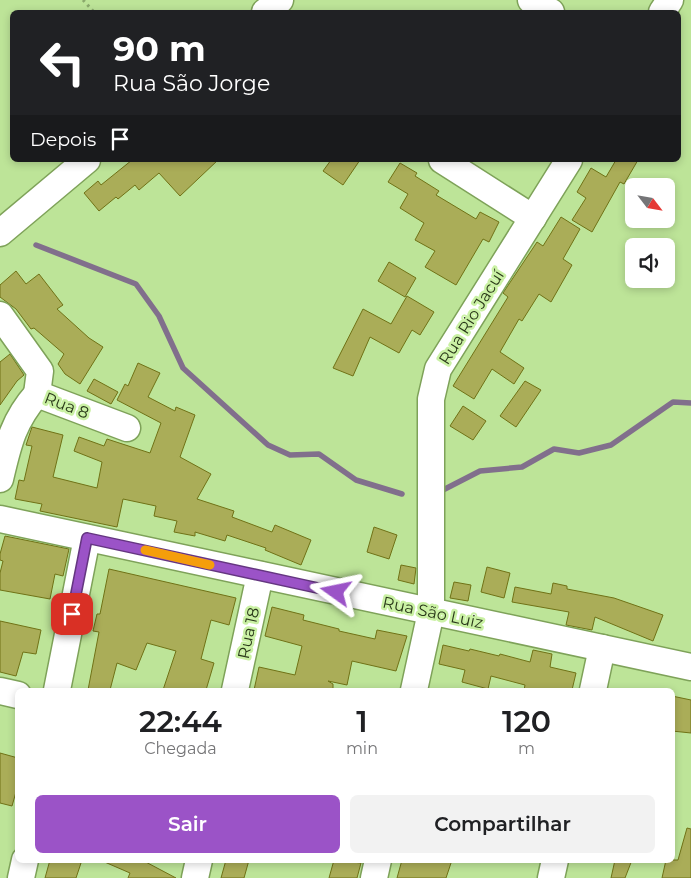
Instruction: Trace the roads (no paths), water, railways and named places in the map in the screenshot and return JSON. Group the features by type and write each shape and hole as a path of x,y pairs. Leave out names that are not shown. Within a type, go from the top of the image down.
{"street":[{"path":"268,10 280,0"},
{"path":"531,0 548,10"},
{"path":"0,233 85,162"},
{"path":"445,162 533,218"},
{"name":"Rua Rio Jacuí","path":"414,688 431,612 431,399 438,369 568,162"},
{"name":"Rua 8","path":"0,316 40,371 37,394 127,428"},
{"path":"0,479 10,434 25,407 37,394"},
{"name":"Rua São Luiz","path":"0,519 691,667"},
{"path":"57,688 87,538"},
{"name":"Rua 18","path":"235,688 260,575"},
{"path":"593,688 602,648"},
{"path":"0,691 15,694"},
{"path":"21,878 24,863"},
{"path":"195,878 198,863"},
{"path":"374,878 377,863"},
{"path":"552,878 554,863"},
{"path":"0,876 9,878"}],"waterway":[{"path":"36,245 136,284 159,316 183,368 268,445 290,455 319,454 356,480 402,494"},
{"path":"443,490 480,471 522,467 554,449 579,453 611,445 673,402 691,403"}]}
